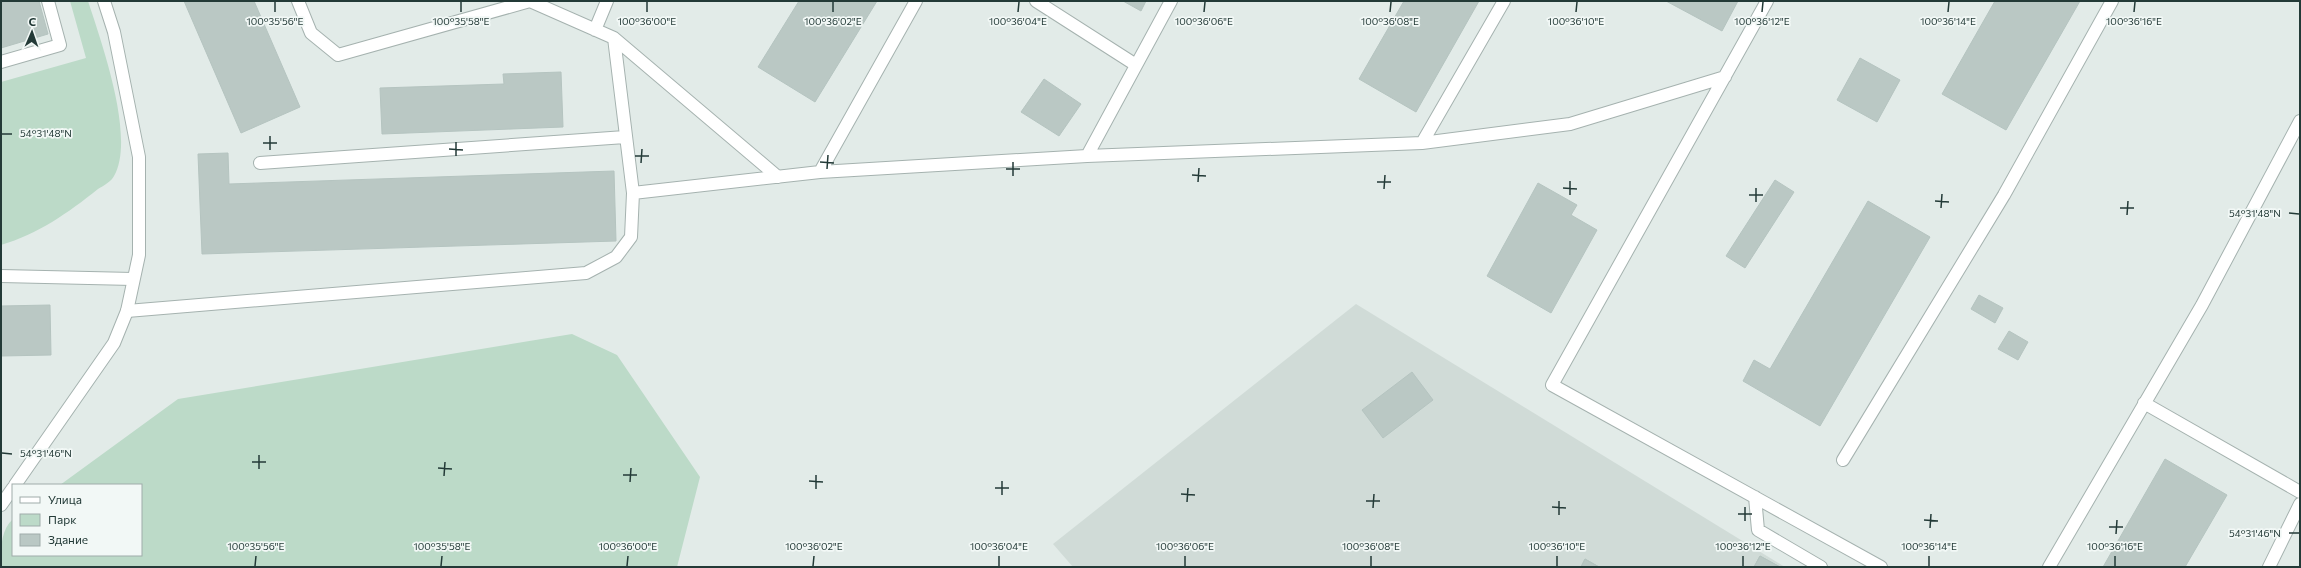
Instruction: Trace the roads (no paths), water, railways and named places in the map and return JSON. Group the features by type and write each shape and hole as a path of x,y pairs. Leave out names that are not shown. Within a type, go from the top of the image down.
{"street":[{"path":"1,62 60,45 48,1"},
{"path":"16,484 114,344 127,311 139,255 139,157 114,32 104,1"},
{"path":"298,1 311,33 338,56 530,1 614,38 778,177"},
{"path":"595,30 607,1"},
{"path":"820,172 916,1"},
{"path":"1036,1 1136,65"},
{"path":"1087,156 1171,1"},
{"path":"1422,143 1504,1"},
{"path":"1767,1 1726,78 1552,385 1881,567"},
{"path":"1843,460 2004,195 2112,1"},
{"path":"127,311 586,273 616,257 631,237 633,193 614,38"},
{"path":"633,193 820,172 1087,156 1422,143 1570,124 1726,78"},
{"path":"2049,567 2202,305 2300,121"},
{"path":"260,163 626,137"},
{"path":"1,276 133,278"},
{"path":"2144,403 2300,492"},
{"path":"1,506 12,490"},
{"path":"1755,498 1758,530 1820,567"},
{"path":"2269,567 2300,504"}]}
